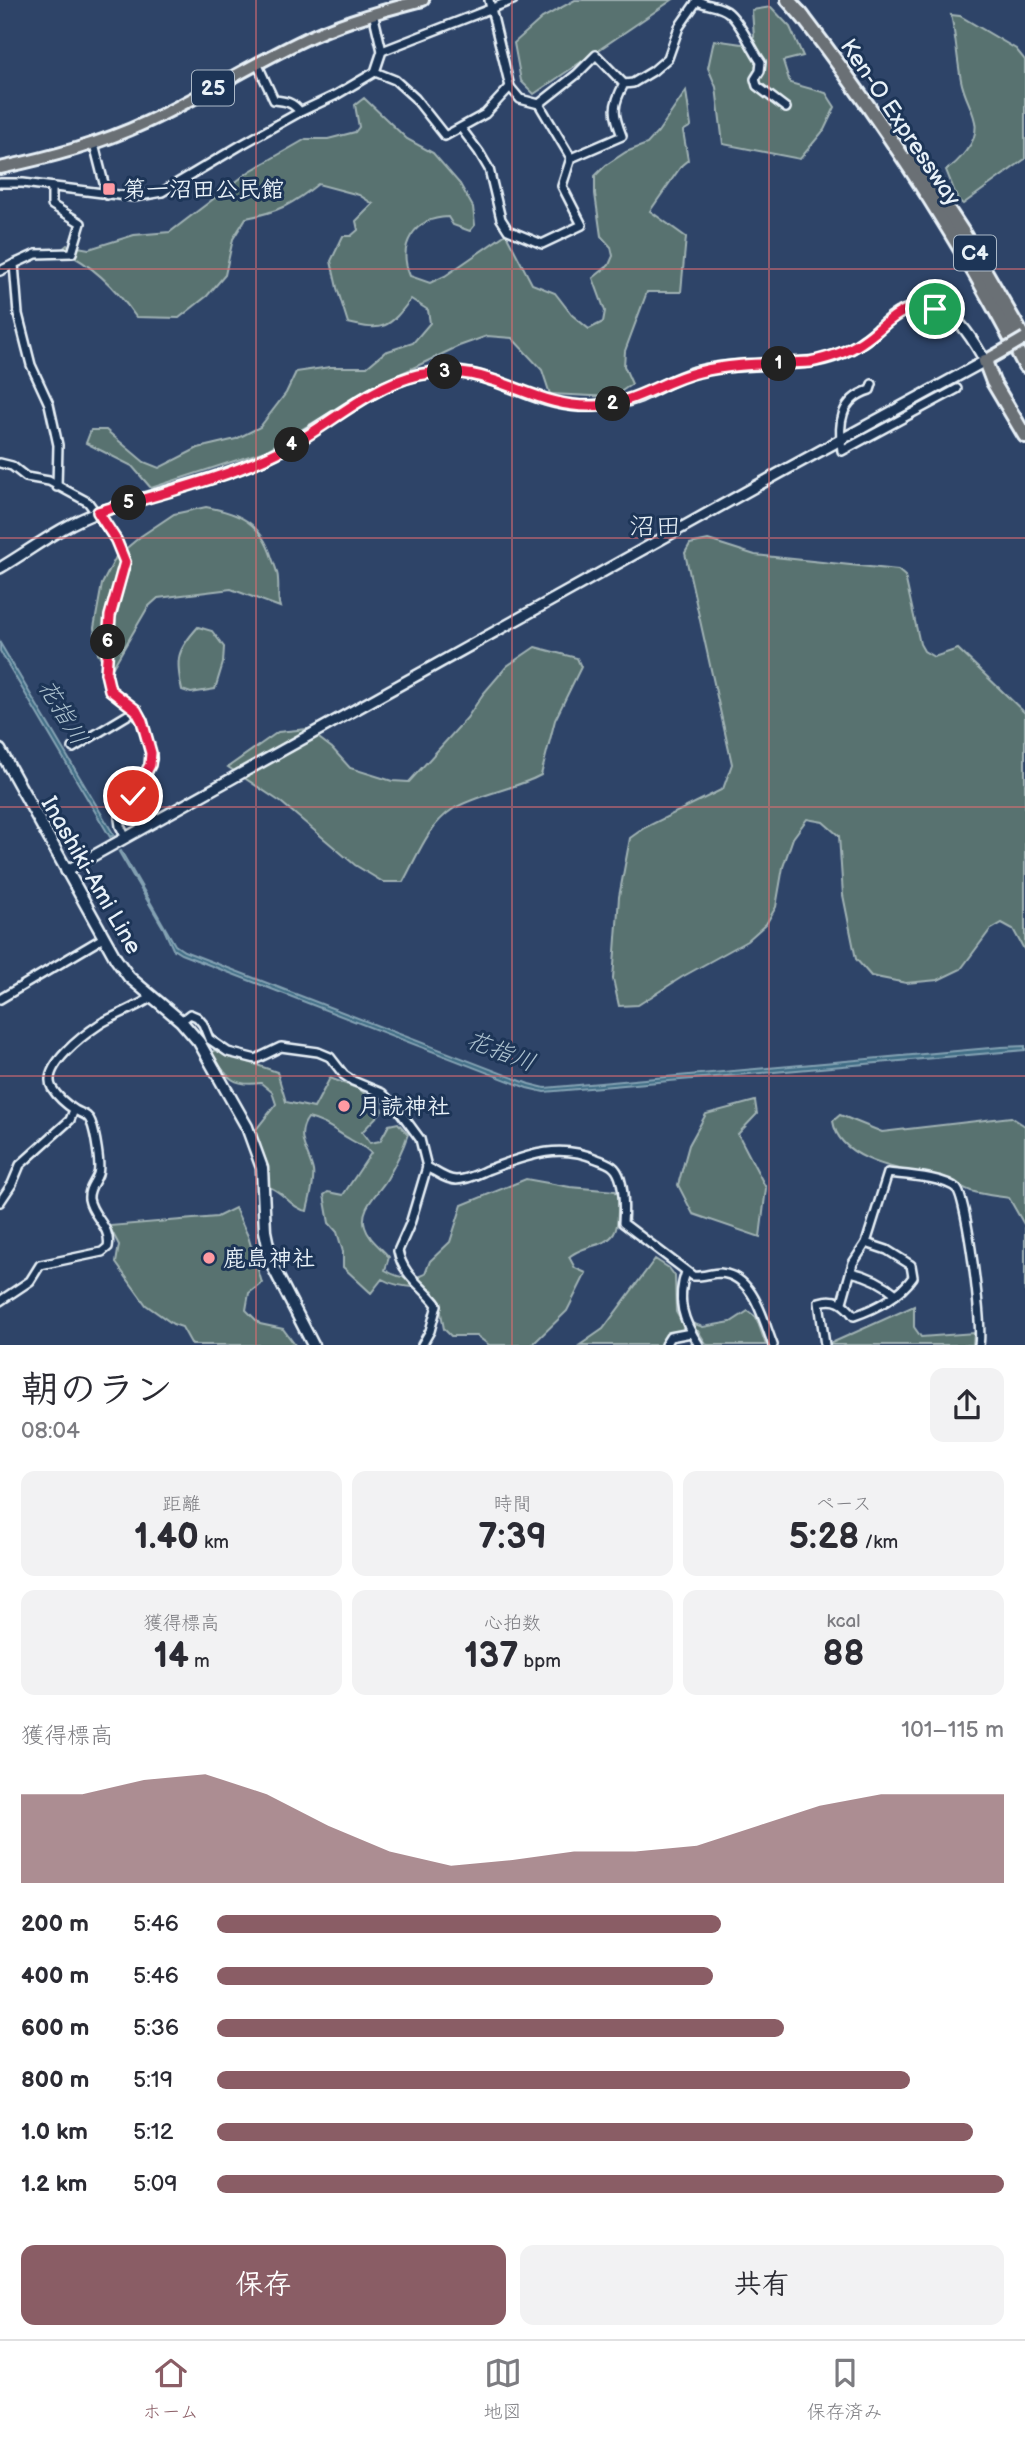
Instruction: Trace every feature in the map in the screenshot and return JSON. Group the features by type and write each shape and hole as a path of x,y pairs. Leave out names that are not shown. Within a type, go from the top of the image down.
{"highway":[{"name":"Ken-O Expressway","path":"788,0 856,78 892,126 962,231 1025,339"},
{"name":"Ken-O Expressway","path":"800,13 886,129 985,292 1025,366"},
{"path":"985,361 997,374 1025,423"},
{"path":"985,361 993,382 1025,436"}],"main road":[{"name":"25","path":"0,168 94,144 177,108 312,36 373,13 423,0"},
{"path":"985,361 1025,339"},
{"name":"Inashiki-Ami Line","path":"0,750 122,968 181,1021 208,1055 247,1127 257,1150 264,1188 265,1231 272,1265 313,1345"}],"street":[{"path":"461,128 489,169 501,219 508,230 542,244 582,225 562,186 571,158 539,104 520,99 510,87 489,0"},
{"path":"382,51 513,0"},
{"path":"624,84 633,83 668,58 679,27 697,1 703,5 718,6 728,12 761,62 755,79 757,86 786,108"},
{"path":"0,183 134,197 162,192 374,72 382,51 373,13"},
{"path":"539,104 596,55 624,84"},
{"path":"257,64 274,100 296,106 300,112"},
{"path":"374,72 395,80 405,89 445,136 485,114 510,87"},
{"path":"571,158 622,136 614,117 615,100 624,84"},
{"path":"94,144 107,195"},
{"path":"0,271 36,254 72,253 81,223 52,205 52,187"},
{"path":"14,264 18,314 31,365 48,404 58,445 57,487"},
{"path":"0,568 98,512 240,469 290,446 388,386 419,375 462,372 489,378 562,403 577,406 612,404 640,396 700,371 810,362 838,355 862,343 894,315 914,307 935,309 949,315 965,330 985,361 66,871"},
{"path":"873,384 870,390 854,396 849,401 839,426 842,451 957,389"},
{"path":"0,463 12,466 26,477 49,481 80,497 98,512 116,540 125,562 110,616 106,673 110,690 136,710 142,721 152,759 147,773 119,819 126,838"},
{"path":"73,748 136,710"},
{"path":"0,999 103,938"},
{"path":"0,1301 30,1281 40,1265 102,1252 108,1247 108,1235 89,1197 90,1189 99,1174 92,1122 87,1115 74,1110 50,1086 55,1064 101,1024 152,997"},
{"path":"181,1021 190,1014 197,1017 209,1039 241,1057 256,1059 281,1047 318,1052 330,1057 344,1075 353,1081 382,1093 398,1109 420,1139 427,1167 410,1224 398,1251 408,1275 429,1294 437,1306 430,1331 422,1345"},
{"path":"0,1202 20,1165 70,1120 74,1110"},
{"path":"427,1167 455,1180 522,1157 552,1150 568,1150 587,1155 615,1169 623,1195 623,1223 685,1272 702,1277 723,1273 743,1284 754,1298 773,1345"},
{"path":"842,1302 851,1272 866,1242 888,1173 950,1184 958,1190 966,1217 980,1326 979,1345"},
{"path":"825,1345 819,1302 842,1302 855,1316 896,1294 912,1277 911,1265 887,1250 866,1242"},
{"path":"685,1272 680,1289 681,1304 691,1333 699,1345"},
{"path":"851,1272 883,1283 896,1294"},
{"path":"665,1345 670,1337 691,1333"}],"green space":[{"path":"575,0 672,0 534,94 521,81 514,43 542,18"},
{"path":"771,7 790,27 803,56 783,61 790,83 826,93 835,107 824,130 800,159 723,144 716,87 708,68 714,40 742,44 754,37 752,10"},
{"path":"951,15 960,16 1016,49 1025,60 1025,159 963,204 958,200 946,170 966,151 975,132 975,124 961,80"},
{"path":"686,91 691,126 683,131 688,160 650,211 686,237 681,292 647,292 625,351 624,366 632,384 613,397 550,394 542,370 512,338 487,336 459,346 375,386 265,451 151,488 132,466 86,443 91,430 106,430 144,462 159,468 198,448 236,439 260,427 286,393 296,372 330,367 367,367 385,352 413,343 430,323 428,310 411,299 391,322 385,325 370,327 348,323 331,261 343,236 351,236 358,230 356,221 373,204 359,195 318,184 285,206 246,218 233,239 225,275 207,296 179,318 136,317 103,278 61,250 67,245 89,249 134,235 170,232 250,171 306,139 328,139 355,132 359,127 355,105 364,98 407,139 433,153 460,184 473,207 475,225 470,231 453,225 448,217 426,222 411,235 406,254 410,276 430,283 445,276 506,234 532,284 555,293 572,315 589,329 603,322 605,311 593,278 609,265 613,256 611,247 601,236 595,176 626,152 647,144"},
{"path":"206,507 239,517 262,536 277,574 280,607 231,589 158,598 148,607 113,667 106,664 98,654 94,628 102,584 116,557 174,514"},
{"path":"708,540 755,555 898,570 905,576 920,644 924,651 934,657 958,649 1025,713 1025,951 1013,929 1002,923 990,930 961,969 938,980 906,983 871,976 856,959 843,895 839,836 823,822 807,819 793,838 783,867 776,907 766,924 747,941 638,1005 619,1006 613,979 619,897 630,838 644,828 723,789 732,764 685,553 690,544"},
{"path":"198,627 212,631 224,647 223,663 215,689 191,693 182,690 178,663 182,649"},
{"path":"535,647 577,658 581,667 555,720 541,775 453,809 444,816 424,842 403,882 383,882 355,865 282,803 228,767 278,732 307,729 332,748 350,768 392,781 409,782 467,718 507,666"},
{"path":"214,1050 277,1072 286,1102 314,1108 330,1078 359,1089 380,1102 382,1111 362,1132 370,1143 380,1141 389,1125 398,1123 408,1134 390,1174 367,1207 364,1220 369,1236 389,1257 385,1270 395,1275 410,1278 425,1274 430,1261 450,1242 462,1205 526,1179 615,1191 619,1196 616,1230 608,1240 569,1257 575,1268 586,1273 567,1311 532,1345 489,1345 477,1336 451,1336 444,1329 433,1290 382,1279 371,1293 343,1267 343,1252 337,1232 329,1223 324,1195 328,1192 343,1195 371,1153 325,1124 308,1118 302,1138 313,1171 313,1181 307,1211 297,1207 269,1187 255,1131 276,1104 272,1092 261,1083 243,1083 231,1079 212,1055"},
{"path":"755,1101 757,1114 738,1134 766,1188 760,1237 693,1214 678,1185 689,1145 706,1114"},
{"path":"840,1115 882,1132 1011,1117 1025,1126 1025,1226 1009,1198 971,1191 946,1180 897,1169 862,1156 838,1136 833,1121"},
{"path":"235,1208 248,1236 262,1283 249,1293 246,1310 260,1324 283,1329 295,1345 192,1345 182,1327 173,1324 146,1305 116,1263 119,1245 109,1226 217,1217"},
{"path":"655,1259 669,1268 675,1276 676,1312 680,1319 703,1327 731,1322 748,1311 756,1317 766,1345 707,1345 698,1331 671,1332 663,1345 580,1345 603,1329"},
{"path":"914,1306 914,1327 921,1337 974,1333 973,1345 827,1345"}],"water":[{"name":"花指川","path":"0,643 114,835 110,837 0,651"},
{"name":"花指川","path":"121,851 175,945 184,951 545,1088 1001,1047 1025,1046 1025,1050 544,1092 527,1088 181,954 173,949 119,852"}],"place":[{"name":"第一沼田公民館","path":"109,189"},
{"name":"月読神社","path":"344,1106"},
{"name":"鹿島神社","path":"209,1258"}],"district":[{"name":"沼田","path":"655,526"}],"route":[{"path":"133,796 152,759 142,721 136,710 110,690 106,673 110,616 125,562 116,540 98,512 240,469 290,446 388,386 419,375 462,372 489,378 562,403 577,406 612,404 640,396 700,371 810,362 838,355 862,343 886,321 904,310 914,307 935,309"}]}
